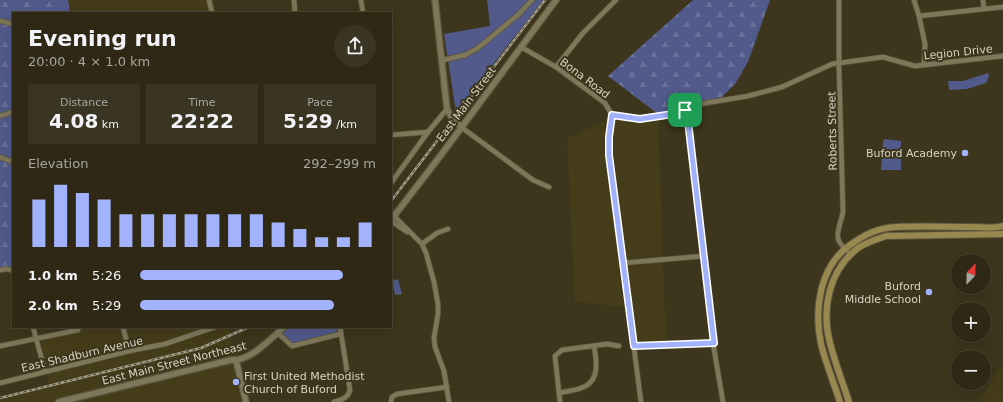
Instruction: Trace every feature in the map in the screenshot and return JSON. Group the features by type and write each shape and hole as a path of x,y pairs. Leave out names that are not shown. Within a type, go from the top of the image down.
{"main road":[{"path":"840,402 821,344 818,311 823,282 832,264 845,248 864,235 883,229 896,227 1003,226"},
{"path":"849,402 830,342 827,322 828,299 831,285 837,271 851,255 858,248 870,241 886,236 1003,234"}],"street":[{"path":"209,0 212,12"},
{"path":"294,0 295,12"},
{"path":"361,0 363,12"},
{"path":"435,0 448,109 452,118 533,180 549,187"},
{"path":"442,60 465,55 478,48 519,14 532,0"},
{"name":"East Main Street","path":"392,219 556,0"},
{"path":"556,67 583,34 616,0"},
{"name":"Roberts Street","path":"839,0 843,212 842,222 837,232 837,236 840,243 851,255"},
{"path":"914,0 925,44 924,65"},
{"path":"983,0 984,9"},
{"path":"919,16 1003,7"},
{"path":"0,21 12,24"},
{"name":"Bona Road","path":"521,47 556,67 605,103 612,115 609,137 609,155 641,402"},
{"name":"Legion Drive","path":"612,115 640,119 673,114 694,105 748,96 782,87 832,64 883,57 915,66 1003,56"},
{"path":"392,182 428,132 448,109"},
{"path":"685,110 688,121 714,343 723,402"},
{"path":"0,116 12,112"},
{"path":"392,135 428,132"},
{"path":"0,157 12,162"},
{"path":"392,219 415,237 422,244 426,253 434,282 438,309 434,338 435,347 444,371 449,402"},
{"path":"422,244 437,233 448,229"},
{"path":"623,263 704,256"},
{"path":"0,270 8,269 12,271"},
{"path":"33,328 45,371"},
{"path":"123,328 129,351"},
{"name":"East Shadburn Avenue","path":"0,383 129,351 164,344 212,328"},
{"name":"East Main Street Northeast","path":"60,402 236,360 255,353 283,328"},
{"path":"334,402 344,400 350,390 340,328"},
{"path":"0,346 78,330"},
{"path":"278,333 292,346 340,334"},
{"path":"634,346 714,343"},
{"path":"560,402 555,356 562,350 607,344 619,346"},
{"path":"559,394 580,389 589,385 597,368 594,346"},
{"path":"236,360 246,402"},
{"path":"392,402 392,397 397,394 447,387"}],"shaded area":[{"path":"68,0 215,1 214,12 70,12"},
{"path":"618,114 658,114 666,347 639,350 628,307 575,302 567,139"},
{"path":"66,328 229,328 247,402 0,402 0,398 49,386 41,340 67,335"},
{"path":"1003,365 1003,402 980,402 986,390 991,390 991,381"}],"green space":[{"path":"0,0 68,0 70,12 12,12 12,268 0,271"},
{"path":"487,0 543,0 456,112 444,34 490,26"},
{"path":"693,0 770,0 748,62 735,84 719,100 658,114 608,76"},
{"path":"988,73 989,76 986,83 967,89 949,90 948,81 963,81"},
{"path":"885,139 901,141 901,170 881,170 883,141"},
{"path":"398,279 402,294 395,295 392,281"},
{"path":"287,328 338,328 335,334 292,344 283,336 282,333"}],"railway":[{"path":"392,200 545,0"},
{"path":"0,398 201,348 247,328"}],"place":[{"name":"Buford Academy","path":"965,153"},
{"name":"Buford Middle School","path":"929,292"},
{"name":"First United Methodist Church of Buford","path":"236,382"}],"route":[{"path":"685,110 688,121 714,343 634,346 609,155 609,137 612,115 640,119 673,114 685,110"}]}
